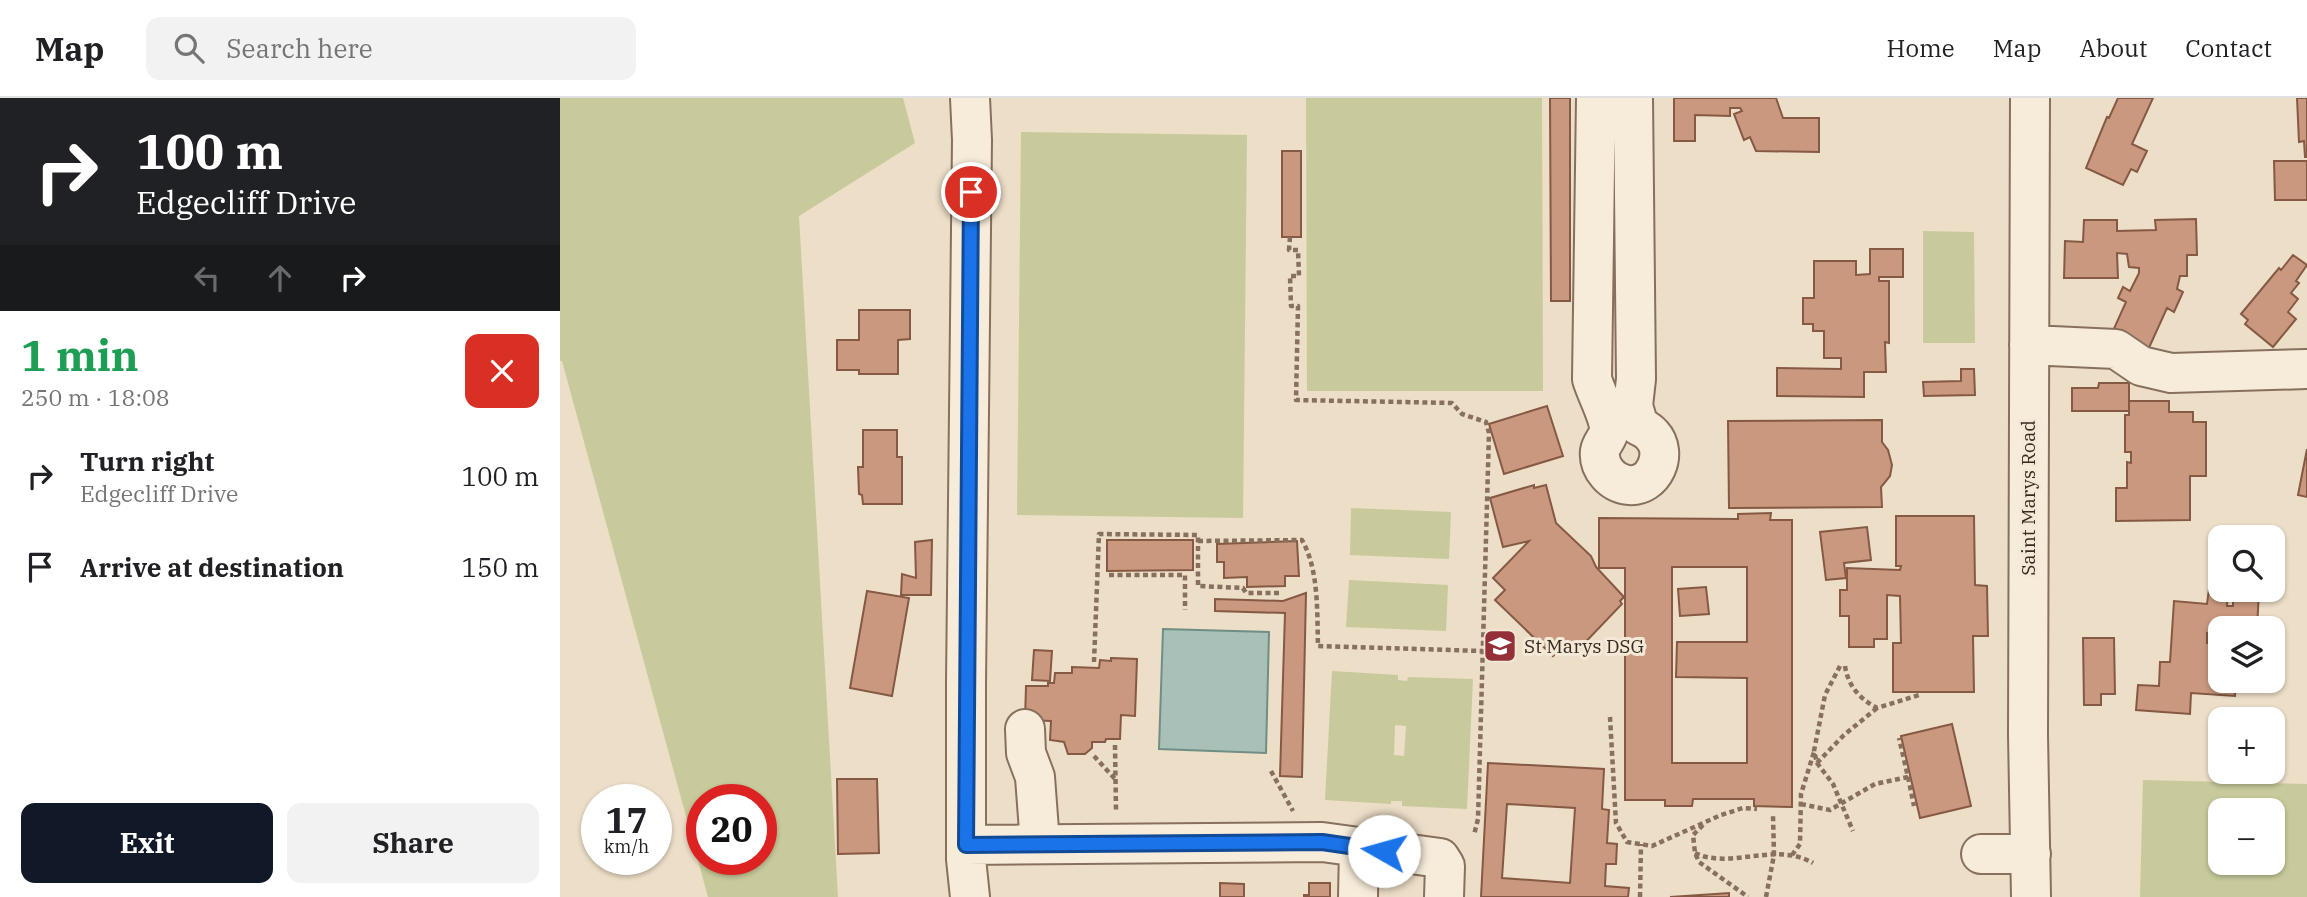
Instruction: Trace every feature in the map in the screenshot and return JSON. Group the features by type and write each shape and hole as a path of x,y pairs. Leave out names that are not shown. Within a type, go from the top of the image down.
{"street":[{"path":"970,98 972,140 967,448 966,845 970,897"},
{"path":"1596,98 1592,379 1609,432 1600,450 1603,468 1614,480 1630,485 1646,481 1658,468 1660,451 1653,435 1639,426 1633,406 1636,379 1633,98"},
{"name":"Saint Marys Road","path":"2030,98 2028,735 2031,897"},
{"path":"2029,345 2116,349 2141,366 2171,373 2307,369"},
{"path":"1025,729 1026,753 1035,777 1040,844"},
{"path":"966,845 1322,842 1440,859 1445,866 1444,897"},
{"path":"1359,848 1359,897"},
{"path":"1981,854 2031,854"}],"path":[{"path":"1290,237 1289,250 1298,250 1298,276 1290,276 1291,306 1298,306 1296,400 1452,403 1462,414 1486,422 1489,433 1483,651 1478,819 1474,835"},
{"path":"1094,662 1099,534 1198,535 1198,586 1243,588 1246,593 1281,593"},
{"path":"1198,541 1302,540 1309,551 1318,646 1483,651"},
{"path":"1109,575 1197,575"},
{"path":"1185,575 1185,610"},
{"path":"1792,855 1800,844 1801,804 1825,695 1842,666 1853,689 1867,703 1877,708"},
{"path":"1817,763 1844,735 1877,708 1919,695"},
{"path":"1610,717 1616,823 1627,842 1651,846 1743,807 1757,809"},
{"path":"1899,738 1914,806"},
{"path":"1115,745 1117,844"},
{"path":"1814,751 1817,763 1833,784 1853,831"},
{"path":"1094,756 1115,779"},
{"path":"1801,804 1830,810 1875,784 1909,777"},
{"path":"1766,897 1774,855 1773,814"},
{"path":"1706,821 1693,835 1699,862 1748,897"},
{"path":"1640,897 1641,844"},
{"path":"1695,853 1707,859 1792,855 1813,863"}],"green space":[{"path":"560,98 903,98 915,143 799,216 838,897 708,897 702,875 777,875 777,784 686,784 686,816 562,361"},
{"path":"1306,98 1542,98 1543,391 1307,391"},
{"path":"1021,132 1247,135 1243,518 1017,515"},
{"path":"1923,231 1974,232 1975,343 1923,343"},
{"path":"1351,508 1451,512 1449,559 1350,555"},
{"path":"1349,580 1448,585 1446,631 1346,627"},
{"path":"1332,671 1398,675 1398,680 1407,681 1408,677 1473,679 1467,809 1402,806 1402,801 1391,801 1391,804 1325,800","holes":["1395,725 1406,726 1404,756 1394,755"]},
{"path":"2143,780 2208,782 2208,784 2307,784 2307,897 2140,897"}],"shaded area":[{"path":"1163,629 1269,632 1266,753 1159,749"}],"building":[{"path":"1550,98 1570,98 1570,301 1551,301"},
{"path":"1674,98 1776,98 1783,118 1819,118 1819,152 1756,151 1750,137 1744,140 1734,114 1742,111 1740,108 1730,108 1730,116 1695,115 1695,141 1674,141"},
{"path":"2118,98 2153,98 2132,144 2147,151 2137,172 2131,169 2123,185 2086,168 2107,117 2109,118"},
{"path":"2297,98 2307,98 2307,157 2304,141 2299,142"},
{"path":"1282,151 1301,151 1301,237 1282,237"},
{"path":"2274,161 2307,161 2307,200 2275,200"},
{"path":"2196,219 2197,255 2187,255 2187,276 2180,276 2177,289 2183,292 2174,312 2167,308 2148,350 2112,333 2126,302 2118,298 2123,287 2130,291 2139,273 2139,268 2129,267 2127,254 2117,253 2118,278 2064,278 2065,241 2083,242 2084,220 2117,220 2117,231 2156,230 2155,220"},
{"path":"1870,249 1903,249 1903,277 1879,277 1879,281 1889,281 1886,372 1864,372 1864,397 1777,396 1777,368 1841,369 1841,358 1824,358 1824,331 1813,331 1813,324 1803,324 1803,298 1814,298 1814,261 1856,261 1856,275 1870,274"},
{"path":"2293,255 2307,265 2291,293 2298,299 2288,312 2296,319 2273,347 2245,324 2248,320 2241,314"},
{"path":"859,310 910,310 910,339 898,340 898,374 859,374 859,370 837,370 837,340 859,340"},
{"path":"1961,369 1974,369 1975,395 1924,396 1923,382 1961,381"},
{"path":"2099,383 2129,383 2129,411 2072,411 2072,388 2098,388"},
{"path":"2129,401 2169,401 2169,412 2193,412 2193,422 2206,422 2206,476 2190,476 2190,520 2116,521 2116,488 2127,488 2127,462 2131,463 2131,452 2125,452 2125,415 2129,415"},
{"path":"1547,406 1563,456 1504,474 1489,424"},
{"path":"1882,420 1882,442 1888,450 1892,465 1890,476 1881,487 1882,507 1729,508 1728,421"},
{"path":"863,430 897,430 897,457 902,457 902,504 863,504 862,495 859,494 858,467 863,467"},
{"path":"2307,449 2307,497 2298,495"},
{"path":"1534,485 1534,488 1546,485 1556,523 1591,556 1596,567 1624,597 1620,601 1622,604 1574,654 1564,645 1553,656 1495,600 1505,590 1493,578 1529,541 1503,547 1490,498"},
{"path":"1771,513 1770,520 1792,520 1792,807 1754,806 1754,799 1693,799 1692,806 1665,806 1665,800 1625,800 1625,568 1599,568 1599,518 1738,519 1738,514","holes":["1672,567 1747,567 1747,642 1677,642 1676,677 1747,678 1747,763 1672,763"]},
{"path":"1896,516 1974,516 1975,585 1987,586 1988,636 1973,636 1974,692 1893,692 1893,643 1901,643 1900,596 1887,595 1887,639 1874,639 1874,647 1849,647 1849,616 1840,616 1840,590 1847,590 1847,568 1900,570 1901,566 1896,566"},
{"path":"1867,527 1871,560 1844,563 1846,578 1826,580 1820,532"},
{"path":"932,540 931,595 901,595 902,574 916,578 915,542"},
{"path":"1107,540 1193,540 1193,570 1107,571"},
{"path":"1297,541 1299,576 1285,576 1285,586 1247,587 1247,577 1224,578 1224,562 1217,562 1217,544"},
{"path":"1706,587 1709,614 1680,616 1678,589"},
{"path":"867,591 909,598 892,696 850,688"},
{"path":"1306,593 1302,777 1280,776 1285,613 1215,611 1215,599 1283,601"},
{"path":"2208,596 2208,602 2227,602 2227,606 2233,606 2233,602 2258,602 2258,616 2208,616 2208,693 2235,693 2235,696 2191,693 2190,714 2136,710 2138,685 2159,686 2160,662 2170,662 2174,601 2207,604"},
{"path":"2083,638 2114,638 2115,694 2101,694 2101,705 2084,705"},
{"path":"1034,650 1052,651 1050,681 1032,680"},
{"path":"1111,658 1137,659 1135,716 1121,715 1120,739 1092,742 1092,748 1085,754 1068,754 1064,742 1050,740 1051,721 1025,720 1026,686 1048,686 1048,683 1054,683 1055,673 1072,673 1072,667 1099,668 1100,660 1111,661"},
{"path":"1952,724 1971,806 1920,818 1901,736"},
{"path":"1488,763 1604,769 1602,809 1609,810 1607,843 1617,844 1616,864 1606,864 1605,886 1629,888 1628,897 1481,897","holes":["1507,804 1575,808 1570,883 1502,878"]},
{"path":"837,779 877,779 879,853 838,854"},
{"path":"1220,883 1244,884 1244,897 1220,897"},
{"path":"1309,883 1330,883 1330,897 1304,897 1309,895"},
{"path":"1729,893 1729,897 1670,897"}],"place":[{"name":"St Marys DSG","path":"1500,646"}],"route":[{"path":"971,192 966,845 1322,842 1384,851"}]}
